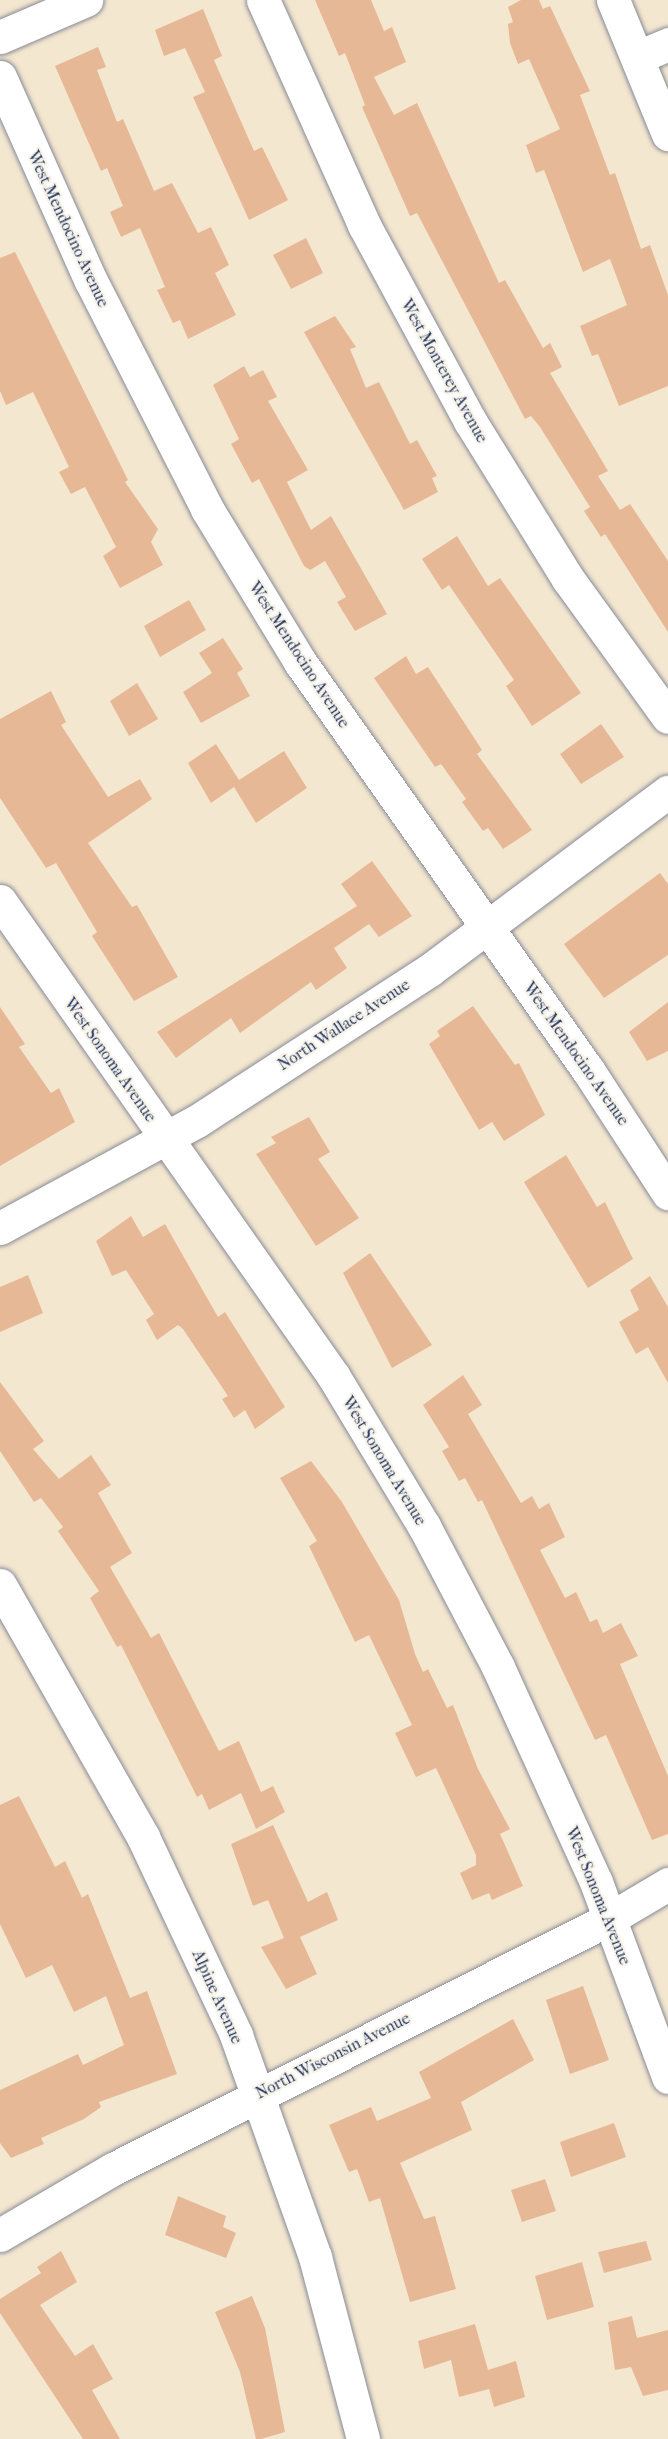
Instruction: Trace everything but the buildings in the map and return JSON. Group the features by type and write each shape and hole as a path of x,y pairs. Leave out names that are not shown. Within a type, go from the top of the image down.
{"street":[{"path":"0,37 86,0"},
{"name":"West Monterey Avenue","path":"262,0 364,225 470,421 568,579 668,717"},
{"path":"613,0 668,134"},
{"path":"638,57 668,44"},
{"name":"West Mendocino Avenue","path":"0,77 91,282 207,509 300,662 485,929 588,1070 668,1193"},
{"name":"North Wallace Avenue","path":"0,1228 167,1138 485,929 668,792"},
{"name":"West Sonoma Avenue","path":"0,901 334,1377 424,1526 498,1667 609,1918 668,2077"},
{"name":"Alpine Avenue","path":"0,1585 143,1837 236,2036 315,2257 363,2439"},
{"name":"North Wisconsin Avenue","path":"0,2235 257,2094 609,1918 668,1884"}]}
